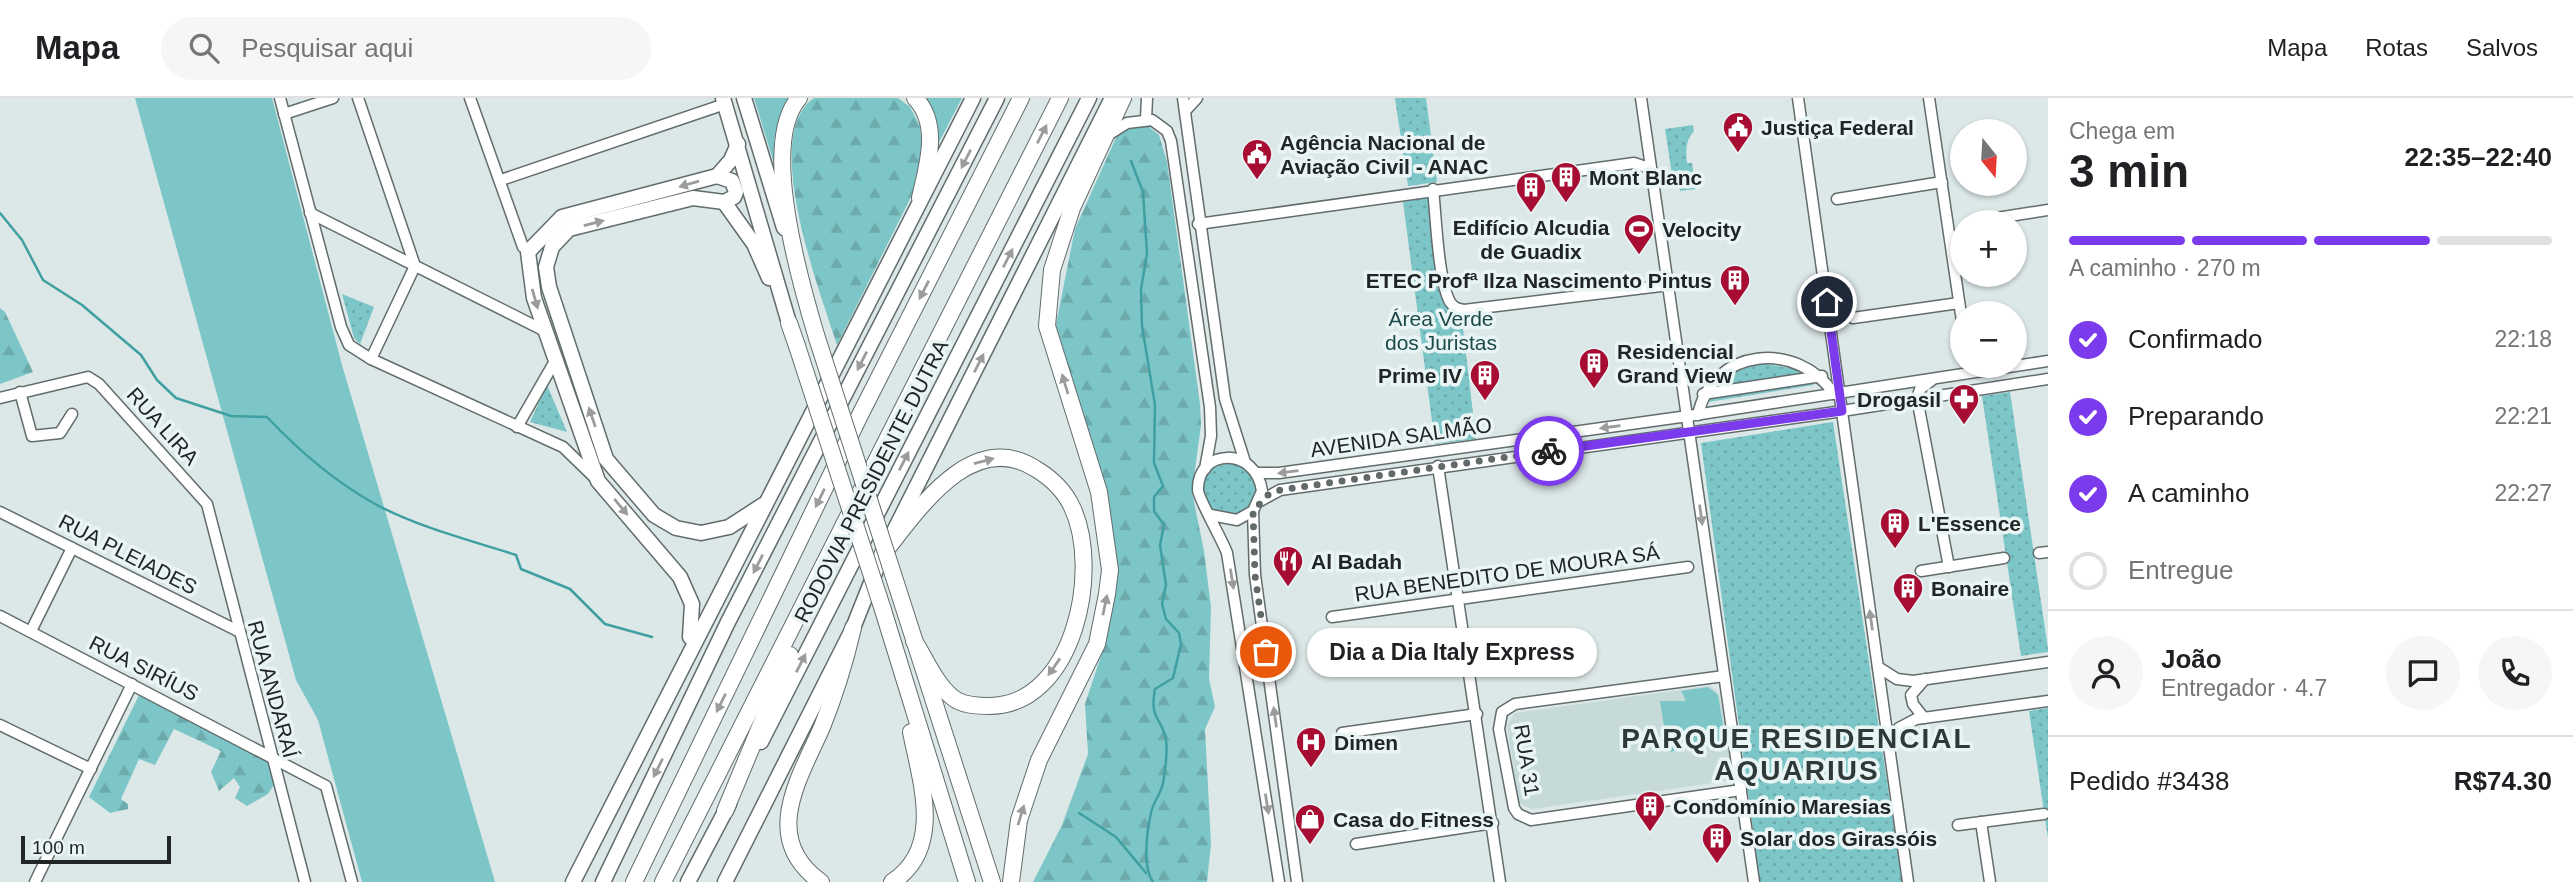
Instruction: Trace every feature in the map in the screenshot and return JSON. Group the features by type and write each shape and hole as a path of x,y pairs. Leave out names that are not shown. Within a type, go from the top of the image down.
{"highway":[{"path":"799,98 789,115 783,142 784,180 795,263 992,882"},
{"path":"915,98 925,111 930,130 928,164 920,198"},
{"name":"RODOVIA PRESIDENTE DUTRA","path":"634,882 860,415 1021,98"},
{"name":"RODOVIA PRESIDENTE DUTRA","path":"663,882 825,567 1060,98"},
{"path":"1011,882 1019,820 1040,760 1074,696 1097,644 1107,594 1110,570 1099,492 1047,326 1052,270 1072,208 1123,98"},
{"path":"789,323 896,650 967,882"},
{"path":"882,555 925,500 949,478 970,465 995,458 1026,463 1053,480 1072,506 1081,533 1084,573 1080,608 1070,642 1054,669 1036,690 1006,706 979,706 957,700 941,684 914,641"},
{"path":"725,811 825,567"},
{"path":"821,882 799,861 787,832 793,790 844,667 853,628"},
{"path":"892,882 908,872 921,846 926,817 896,650"}],"main road":[{"path":"744,98 795,263"},
{"path":"573,882 972,98"},
{"path":"603,882 728,622 997,98"},
{"name":"RODOVIA PRESIDENTE DUTRA","path":"688,882 1090,98"},
{"path":"724,882 853,628 882,555 1112,98"},
{"path":"724,101 789,323"},
{"path":"717,176 731,160 737,144"},
{"path":"686,657 693,623 692,604 680,578 598,481 555,361 529,277 528,252 562,217 717,176 729,179 735,186 734,197 724,202 693,198 569,229 552,247 546,267 549,287 602,447 618,477 654,515 676,528 701,533 729,527 764,505"},
{"path":"724,202 754,244 789,323"}],"street":[{"path":"280,98 341,327 349,345 371,359 563,447 598,481"},
{"path":"284,114 333,98"},
{"path":"358,98 415,266 371,359"},
{"path":"470,98 523,247"},
{"path":"1146,119 1147,98"},
{"path":"1182,98 1225,399 1245,462"},
{"path":"1185,111 1197,98"},
{"path":"1641,98 1669,285 1693,416"},
{"path":"1798,98 1837,394 1842,411 1908,882"},
{"path":"1929,98 1950,226"},
{"path":"501,180 724,101"},
{"path":"1108,135 1127,123 1146,119 1160,124 1167,131 1175,162 1210,407 1211,436 1205,469 1198,488 1199,498 1211,515 1227,553 1279,882"},
{"path":"1199,224 1433,189 1634,163 1646,167 1654,177"},
{"path":"1837,200 1942,181"},
{"path":"1433,189 1444,279 1449,300 1456,308 1464,310 1669,285"},
{"path":"2027,213 2048,210"},
{"path":"310,213 545,331"},
{"path":"1853,318 1950,304"},
{"path":"1754,882 1690,433 1693,416 1703,394 1718,376 1741,363 1756,360 1793,360 1822,376 1837,394"},
{"path":"517,427 555,361"},
{"name":"AVENIDA SALMÃO","path":"2027,363 2048,361"},
{"name":"AVENIDA SALMÃO","path":"1257,473 1279,473 1693,416 1933,379 1950,374"},
{"path":"1703,394 1822,376"},
{"name":"RUA LIRA","path":"20,392 88,377 99,384 208,504"},
{"path":"1933,379 1920,389 1917,398 1949,567"},
{"name":"AVENIDA SALMÃO","path":"1256,506 1280,490 1470,461 1690,433 2048,379"},
{"path":"0,398 20,392 32,436 60,433 72,414"},
{"path":"1470,461 1476,446"},
{"path":"1205,469 1212,463 1229,457 1245,462 1257,473 1262,491 1256,506 1255,575 1297,882"},
{"path":"1438,466 1500,882"},
{"name":"RUA ANDARAÍ","path":"208,504 238,631 305,882"},
{"path":"1211,515 1237,520 1256,506"},
{"name":"RUA PLEIADES","path":"0,512 238,631"},
{"path":"31,631 72,548"},
{"path":"1921,571 2004,558"},
{"name":"RUA BENEDITO DE MOURA SÁ","path":"1332,617 1688,567"},
{"name":"RUA SIRÍUS","path":"0,616 270,754 327,786 352,882"},
{"path":"1878,667 1897,679 1925,679 2048,662"},
{"name":"RUA 31","path":"1724,676 1516,704 1502,712 1499,729 1514,808 1518,814 1531,820 1741,790"},
{"path":"1924,718 1913,704 1912,695 1925,679"},
{"path":"35,882 132,684"},
{"path":"1888,741 1899,728 1924,718 2048,701"},
{"path":"1342,733 1477,714"},
{"path":"0,725 91,769"},
{"path":"1958,825 2044,814"},
{"path":"1981,822 1990,882"},
{"path":"1356,844 1493,823"}],"shaded area":[{"path":"1709,686 1716,690 1720,697 1732,771 1727,781 1532,809 1519,803 1507,725 1515,713"}],"green space":[{"path":"135,98 272,98 342,365 495,882 362,882 318,720 296,680"},
{"path":"754,98 790,98 774,139 776,170"},
{"path":"814,98 898,98 910,107 920,126 922,148 914,191 837,345 808,254 793,179 792,145 799,117"},
{"path":"924,98 962,98 936,148 936,122"},
{"path":"1395,98 1426,98 1437,182 1408,186"},
{"path":"1693,125 1694,131 1686,154 1687,163 1692,163 1696,189 1680,191 1679,187 1674,188 1665,129"},
{"path":"1149,127 1159,135 1167,162 1200,404 1201,425 1192,492 1204,551 1211,607 1209,679 1215,707 1205,729 1211,844 1207,882 1033,882 1062,825 1088,754 1085,704 1105,644 1115,574 1056,324 1075,229 1118,133 1127,128"},
{"name":"Área Verde dos Juristas","path":"1433,196 1446,297 1461,311 1476,439 1435,444 1403,202"},
{"path":"342,294 374,307 360,344 354,338"},
{"path":"0,308 5,312 33,372 0,384"},
{"path":"1765,364 1797,369 1814,385 1708,402 1712,393 1730,375"},
{"path":"547,385 567,432 530,422"},
{"path":"2010,392 2048,649 2048,652 2021,656 1982,396"},
{"path":"1833,422 1902,882 1760,882 1701,443"},
{"path":"1235,461 1256,476 1258,500 1237,518 1218,512 1204,498 1207,470"},
{"path":"1708,687 1718,695 1726,743 1668,752 1660,701 1686,701 1681,691"},
{"path":"140,693 267,757 275,783 268,794 247,806 235,798 240,787 234,778 219,791 211,772 221,751 174,729 155,765 139,759 121,799 128,804 128,809 110,813 89,797"},
{"path":"2048,708 2048,838 2029,711"}],"waterway":[{"path":"1131,161 1143,192 1147,254 1141,289 1142,326 1155,405 1154,463 1163,486 1154,497 1154,511 1164,525 1160,545 1166,585 1162,604 1166,619 1179,633 1181,644 1173,678 1155,689 1155,713 1164,732 1167,751 1163,783 1152,809 1147,839 1147,867 1153,882"},
{"path":"0,213 22,240 43,280 82,305 141,355 157,380 176,398 231,416 267,417 318,465 375,504 426,526 516,555 521,569 570,589 605,624 652,637"},
{"path":"1079,813 1116,837 1146,873"}],"way so far":[{"path":"1266,652 1255,575 1253,511 1268,495 1280,490 1549,451"}],"place":[{"name":"Justiça Federal","path":"1738,154"},
{"name":"Agência Nacional de Aviação Civil - ANAC","path":"1257,181"},
{"name":"Mont Blanc","path":"1566,204"},
{"name":"Edifício Alcudia de Guadix","path":"1531,214"},
{"name":"Velocity","path":"1639,256"},
{"name":"ETEC Profª Ilza Nascimento Pintus","path":"1735,307"},
{"name":"Residencial Grand View","path":"1594,390"},
{"name":"Prime IV","path":"1485,402"},
{"name":"Drogasil","path":"1964,426"},
{"name":"L'Essence","path":"1895,550"},
{"name":"Al Badah","path":"1288,588"},
{"name":"Bonaire","path":"1908,615"},
{"name":"Dia a Dia Italy Express","path":"1266,652"},
{"name":"Dimen","path":"1311,769"},
{"name":"Condomínio Maresias","path":"1650,833"},
{"name":"Casa do Fitness","path":"1310,846"},
{"name":"Solar dos Girassóis","path":"1717,865"}],"district":[{"name":"PARQUE RESIDENCIAL AQUARIUS","path":"1797,754"}],"route":[{"path":"1549,451 1842,411 1827,302"}]}
